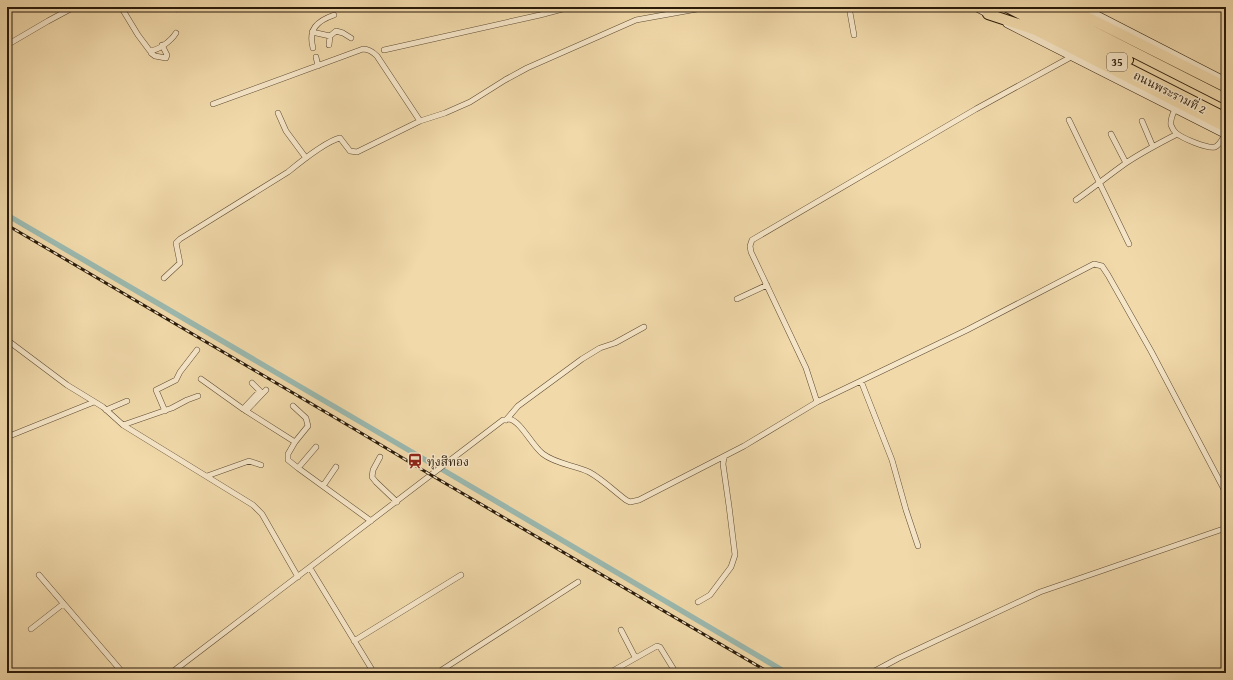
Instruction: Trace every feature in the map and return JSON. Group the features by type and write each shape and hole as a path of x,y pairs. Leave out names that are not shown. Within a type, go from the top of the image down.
{"highway":[{"path":"1004,7 1036,30 1226,128"},
{"name":"ถนนพระรามที่ 2","path":"1007,7 1226,128"},
{"path":"1024,7 1226,110"},
{"name":"ถนนพระรามที่ 2","path":"1045,7 1226,98"},
{"path":"1049,7 1226,98"},
{"path":"1067,7 1226,87"},
{"path":"988,14 1036,30"}],"main road":[{"name":"ถนนพระรามที่ 2","path":"975,7 1175,109 1226,128"},
{"path":"1082,7 1226,81"}],"street":[{"path":"7,46 74,7"},
{"path":"123,7 144,45 151,51 151,53 155,56 166,58 167,55 162,46"},
{"path":"543,7 545,14"},
{"path":"384,50 570,7"},
{"path":"164,278 180,263 176,243 180,239 288,172 306,158 335,140 340,138 350,151 357,152 420,121 446,113 470,102 527,68 636,20 708,7"},
{"path":"849,7 854,35"},
{"path":"313,48 311,41 312,32 318,22 334,15"},
{"path":"329,45 330,36 333,32 339,31 351,38"},
{"path":"312,32 330,36"},
{"path":"151,51 172,39 176,33"},
{"path":"213,104 363,49 372,51 377,56 420,121"},
{"path":"316,57 318,66"},
{"path":"817,402 806,368 751,252 750,246 752,240 976,108 1071,57"},
{"path":"1175,109 1171,124 1177,134 1207,147 1216,146 1220,143 1226,128"},
{"path":"278,114 286,131 306,158"},
{"path":"1069,120 1129,244"},
{"path":"1142,121 1153,147"},
{"path":"1111,134 1126,163"},
{"path":"1076,200 1100,184 1126,163 1177,134"},
{"path":"171,673 503,420 512,419 516,422 542,454 551,460 588,472 630,502 645,498 724,457 817,402 967,330 1094,264 1102,266 1108,275 1151,351 1226,493"},
{"path":"737,299 767,285"},
{"path":"506,420 518,406 582,359 600,348 615,343 644,326"},
{"path":"7,340 59,380 106,410 123,425 258,509 298,577"},
{"path":"165,411 156,390 176,380 180,372 197,350"},
{"path":"201,379 245,410 295,442"},
{"path":"861,381 892,460 918,546"},
{"path":"245,410 260,391 252,383"},
{"path":"245,410 266,390"},
{"path":"123,425 165,411 198,396"},
{"path":"7,437 94,402"},
{"path":"106,410 127,402"},
{"path":"293,406 306,418 308,426 295,442 287,457 298,468 371,521"},
{"path":"298,468 316,447"},
{"path":"380,457 373,470 372,477 397,502"},
{"path":"698,602 710,595 731,567 735,555 723,464 724,457"},
{"path":"207,476 249,461 261,465"},
{"path":"323,486 336,467"},
{"path":"871,673 912,651 1040,592 1226,528"},
{"path":"310,568 374,673"},
{"path":"39,575 123,673"},
{"path":"354,641 461,575"},
{"path":"437,673 578,582"},
{"path":"31,629 63,604"},
{"path":"621,630 635,657"},
{"path":"609,673 657,646 660,647 676,673"}],"waterway":[{"path":"7,215 434,465"},
{"path":"443,470 787,673"}],"railway":[{"path":"7,225 770,673"}],"place":[{"name":"ทุ่งสีทอง","path":"415,461"}]}
